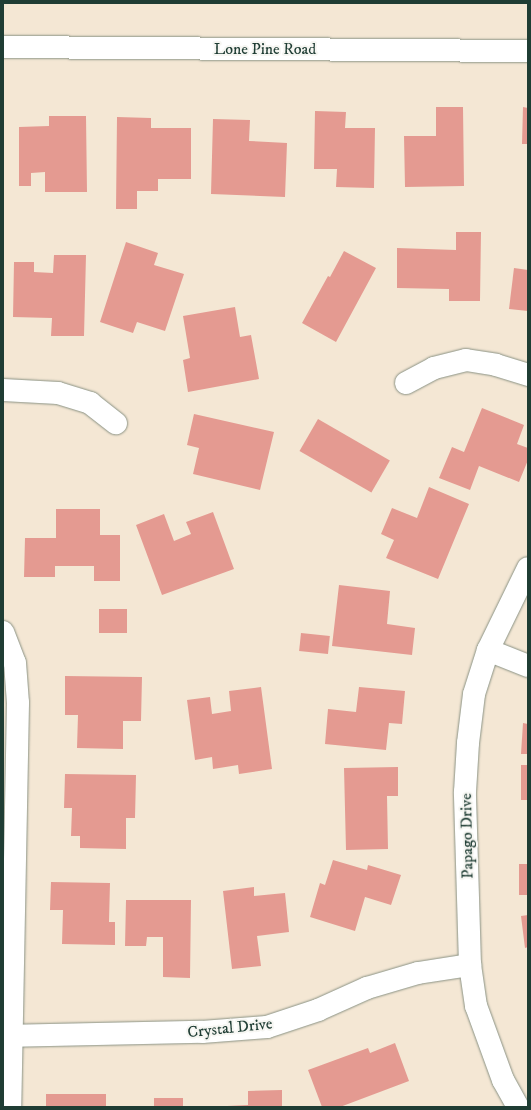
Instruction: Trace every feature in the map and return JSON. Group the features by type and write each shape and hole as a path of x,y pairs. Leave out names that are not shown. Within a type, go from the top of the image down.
{"street":[{"name":"Lone Pine Road","path":"3,47 528,51"},
{"path":"406,383 434,368 466,360 496,365 528,375"},
{"path":"3,390 58,393 90,403 116,423"},
{"name":"Papago Drive","path":"518,1107 503,1080 476,1006 470,965 465,792 467,757 474,694 488,650 528,568"},
{"path":"3,632 15,663 18,703 8,1036 10,1107"},
{"path":"488,650 528,666"},
{"name":"Crystal Drive","path":"8,1036 202,1032 267,1027 318,1010 367,988 418,973 470,965"}],"building":[{"path":"436,107 463,107 464,186 405,187 404,136 436,136"},
{"path":"523,107 528,108 528,144 522,144"},
{"path":"315,111 346,112 345,128 375,128 374,188 336,187 337,169 314,169"},
{"path":"49,116 86,116 87,192 45,192 45,172 31,173 31,186 19,186 19,127 49,126"},
{"path":"117,117 151,118 151,128 191,128 191,179 158,179 158,191 137,191 137,209 116,209"},
{"path":"213,119 250,120 249,141 287,143 285,197 211,194"},
{"path":"456,232 481,232 480,301 449,301 449,289 397,288 397,248 456,250"},
{"path":"126,242 158,253 154,265 184,274 165,331 137,322 133,333 100,322"},
{"path":"344,251 376,268 336,342 302,323 328,276 330,277"},
{"path":"54,255 86,255 84,336 51,336 52,318 13,317 14,262 34,262 34,272 53,273"},
{"path":"514,268 528,270 528,311 509,309"},
{"path":"235,307 240,337 251,335 259,379 188,392 183,360 190,358 183,316"},
{"path":"482,408 524,425 517,444 528,448 528,460 519,482 479,466 470,490 439,478 452,447 464,452"},
{"path":"194,414 274,432 260,490 193,474 199,448 187,445"},
{"path":"318,419 390,460 371,493 300,451"},
{"path":"429,487 469,504 438,579 386,558 394,540 381,534 392,508 417,518"},
{"path":"56,509 100,509 100,535 120,535 120,581 94,581 94,566 55,566 55,577 24,577 25,538 56,538"},
{"path":"213,512 234,569 162,595 136,525 164,514 174,541 191,534 186,522"},
{"path":"339,585 390,591 387,624 415,628 412,655 332,646"},
{"path":"99,609 127,609 127,633 99,633"},
{"path":"301,633 330,636 328,654 299,651"},
{"path":"65,676 142,677 141,721 123,721 123,749 77,748 78,715 65,715"},
{"path":"261,687 272,769 239,774 238,765 213,769 212,757 195,760 187,700 210,697 212,714 231,711 229,691"},
{"path":"359,687 405,691 402,724 389,723 386,750 325,744 328,709 356,712"},
{"path":"523,723 528,724 528,754 521,754"},
{"path":"521,765 528,765 528,800 521,800"},
{"path":"398,767 398,796 387,796 388,849 346,850 344,768"},
{"path":"65,774 136,775 135,818 126,818 126,849 80,848 80,836 71,836 72,808 64,808"},
{"path":"333,860 367,870 368,865 401,875 391,905 365,897 355,931 310,917 320,883 325,885"},
{"path":"519,864 528,864 528,895 519,895"},
{"path":"51,882 110,883 109,922 115,922 115,945 62,944 63,910 50,910"},
{"path":"254,887 254,896 285,893 289,932 257,936 261,966 232,969 223,891"},
{"path":"126,900 191,900 190,978 163,977 163,937 147,937 146,946 125,946"},
{"path":"528,915 528,947 525,948 521,916"},
{"path":"395,1043 409,1081 340,1107 322,1107 308,1070 368,1048 370,1053"},
{"path":"282,1090 282,1107 206,1107 248,1105 248,1091"},
{"path":"46,1094 106,1094 106,1107 46,1107"},
{"path":"154,1098 183,1098 183,1107 154,1107"}]}
